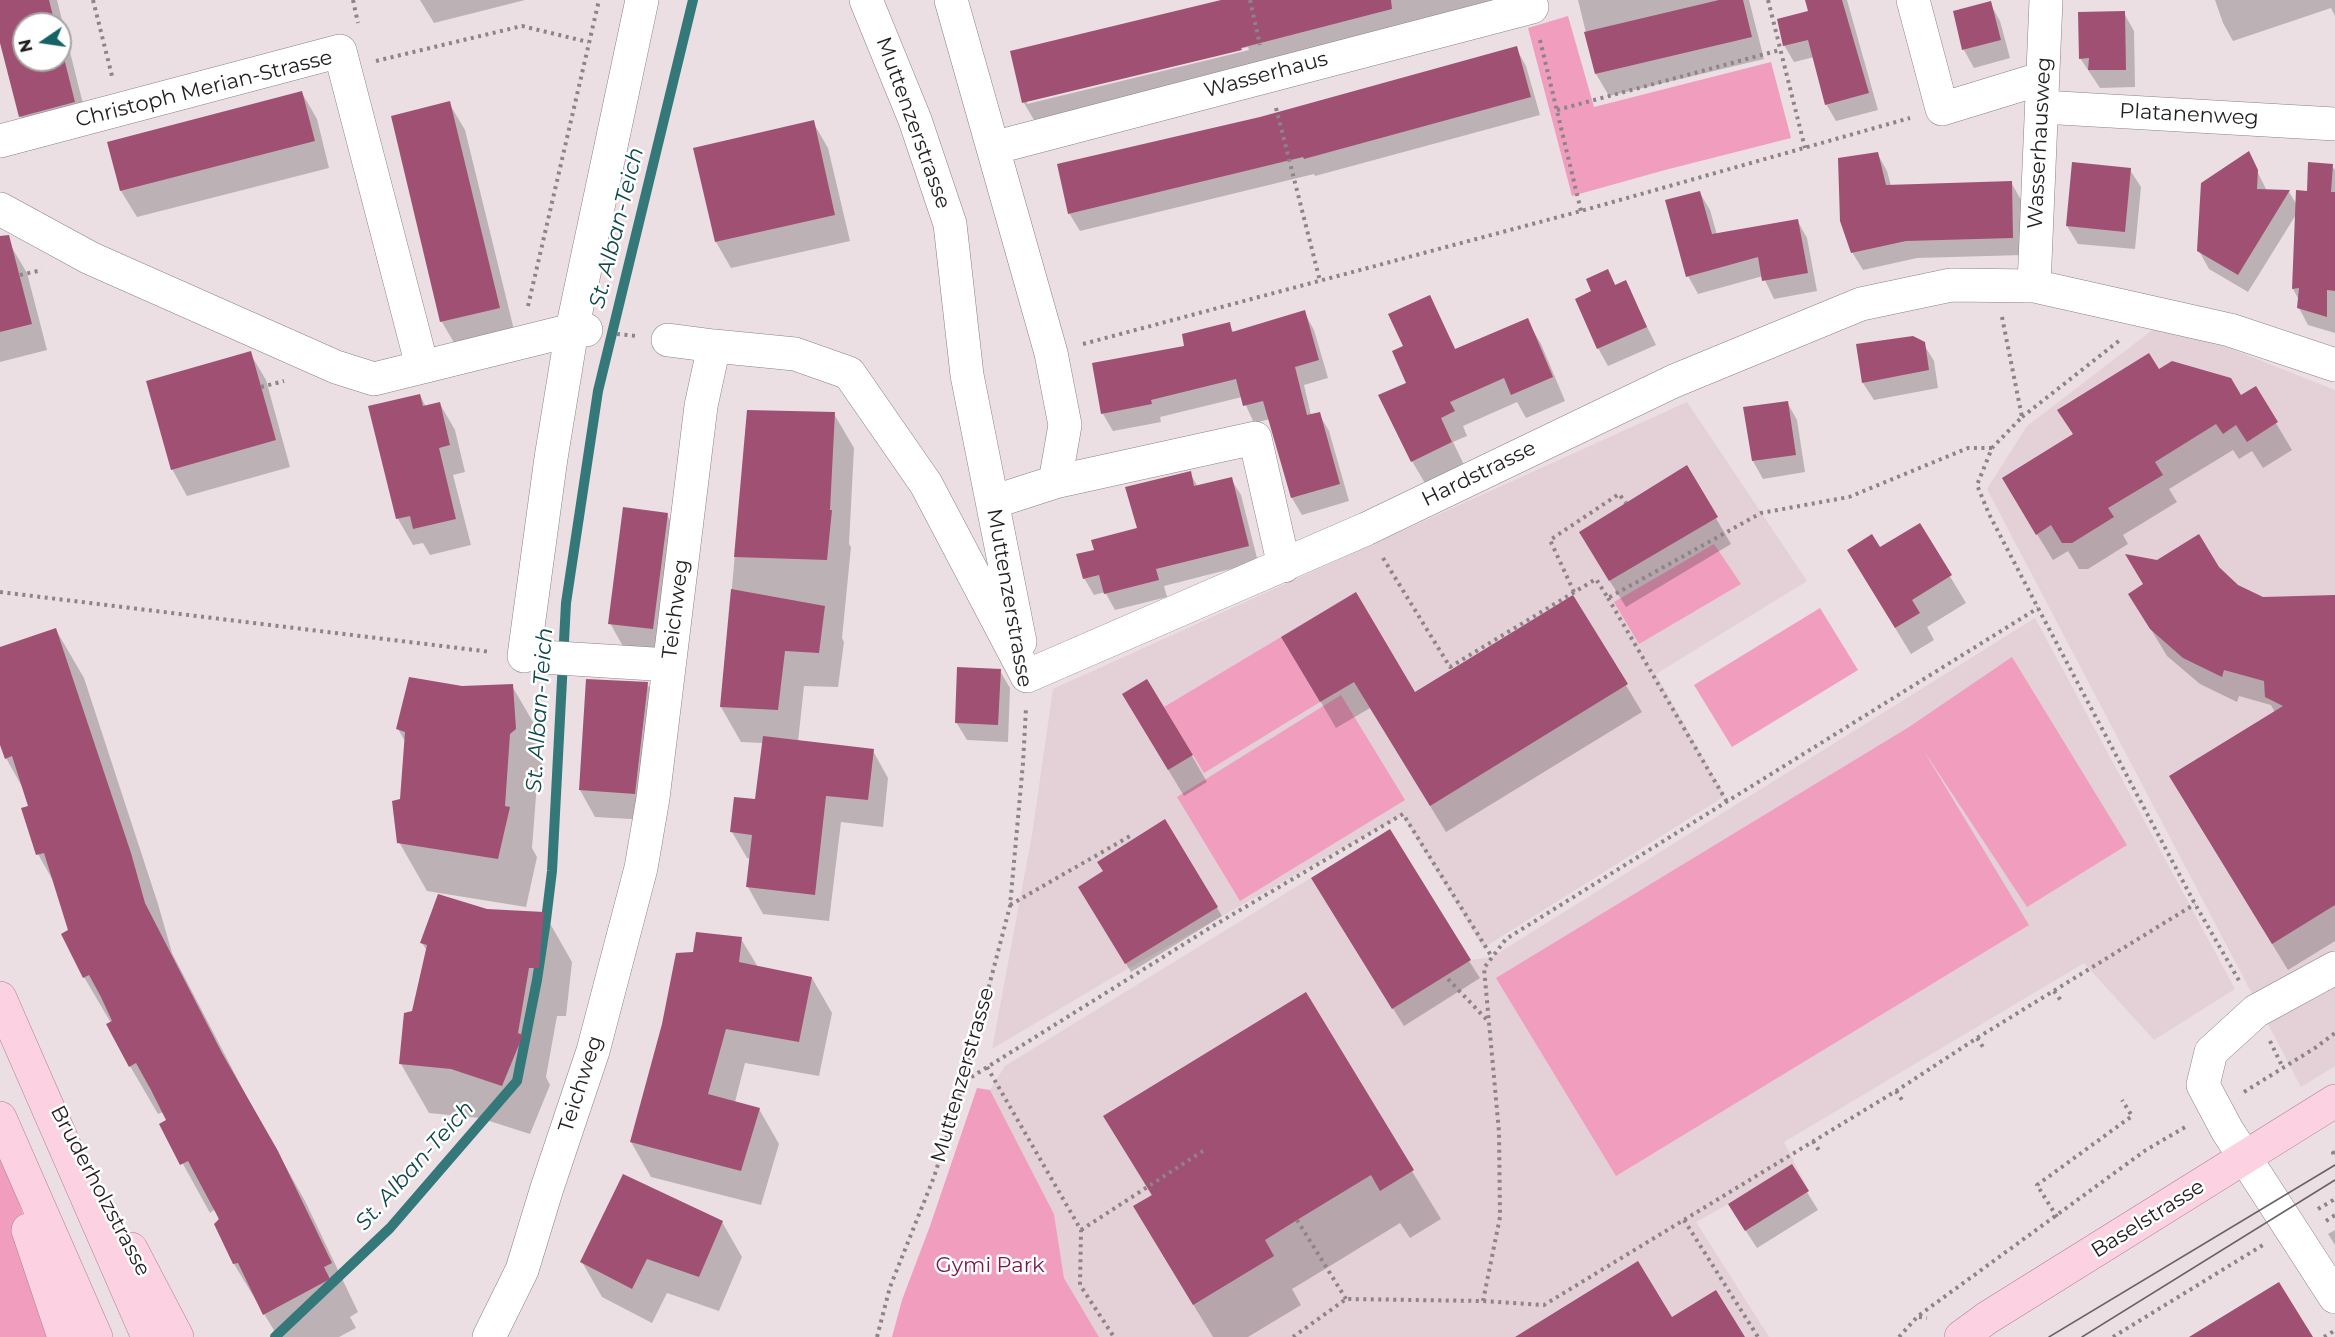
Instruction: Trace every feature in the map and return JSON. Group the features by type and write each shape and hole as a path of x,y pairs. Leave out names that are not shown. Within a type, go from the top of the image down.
{"main road":[{"name":"Bruderholzstrasse","path":"0,998 148,1337"},
{"name":"Bruderholzstrasse","path":"20,1047 73,1138 177,1337"},
{"name":"Baselstrasse","path":"1961,1337 1987,1318 2335,1101"},
{"path":"0,1118 96,1337"},
{"path":"0,1145 64,1337"}],"street":[{"path":"642,0 579,330 551,458 533,656 669,665"},
{"name":"Muttenzerstrasse","path":"866,0 915,120 950,224 967,375 1027,676"},
{"path":"951,0 1051,353 1065,425 1055,482"},
{"path":"1913,0 1942,109 2043,92"},
{"name":"Wasserhausweg","path":"2034,286 2046,0"},
{"name":"Wasserhaus","path":"993,148 1531,4"},
{"name":"Christoph Merian-Strasse","path":"0,141 340,51 422,366"},
{"name":"Platanenweg","path":"2043,92 2335,124"},
{"path":"0,209 90,258 336,367 374,379 579,330"},
{"name":"Hardstrasse","path":"1027,676 1366,529 1674,381 1861,304 1951,285 2034,286 2230,330 2335,365"},
{"path":"668,340 795,354 849,373 926,484 1027,676"},
{"name":"Teichweg","path":"489,1337 522,1270 546,1188 594,1051 641,868 653,798 701,406 714,346"},
{"path":"993,502 1055,482 1255,438 1284,566"},
{"path":"2335,968 2256,1011 2211,1052 2204,1085 2227,1130 2335,1296"}],"path":[{"path":"93,0 120,109"},
{"path":"519,343 599,0"},
{"path":"1250,0 1320,281"},
{"path":"1767,0 1805,148"},
{"path":"1531,4 1581,211"},
{"path":"371,54 376,61 522,26 588,42"},
{"path":"1557,110 1780,50"},
{"path":"1051,353 1581,211 1942,109"},
{"path":"1995,284 2022,417"},
{"path":"2155,313 2022,417 1992,448 1977,485 1989,514 2038,608 2195,904 2256,1011 2283,1068"},
{"path":"579,330 668,340"},
{"path":"1608,598 1761,513 1849,497 1968,448 1992,448"},
{"path":"1574,592 1550,540 1618,494 1626,503"},
{"path":"1366,529 1450,667 1596,579 1727,802"},
{"path":"0,592 533,656"},
{"path":"1483,1301 1500,1217 1499,1132 1484,968 1506,939 2038,608"},
{"name":"Muttenzerstrasse","path":"877,1337 890,1287 934,1177 964,1081 1010,906 1023,764 1027,676"},
{"path":"964,1081 1208,929 1403,814 1492,957"},
{"path":"1010,906 1130,836"},
{"path":"1293,1337 1346,1299 1483,1301 1544,1305 1896,1091 1977,1038 2195,904"},
{"path":"1448,979 1489,1022"},
{"path":"2054,991 2062,1002"},
{"path":"2244,1092 2335,1033"},
{"path":"1977,1038 1985,1050"},
{"path":"987,1067 1081,1230 1080,1284 1114,1337"},
{"path":"1896,1091 1904,1103"},
{"path":"2057,1217 2037,1185 2132,1116 2122,1100"},
{"path":"1899,1337 1918,1316 2009,1252 2146,1150 2190,1124"},
{"path":"1813,1141 1820,1152"},
{"path":"1081,1230 1206,1149"},
{"path":"2316,1210 2335,1199"},
{"path":"1298,1220 1346,1299"},
{"path":"1684,1220 1758,1337"},
{"path":"2113,1337 2276,1237 2298,1239"},
{"path":"2009,1252 2011,1258"},
{"path":"1918,1316 1927,1318"},
{"path":"2324,1337 2335,1330"}],"shaded area":[{"path":"2163,322 2335,390 2335,1066 2301,1087 1987,489 2027,426"},
{"path":"1687,402 1807,581 1656,674 1725,796 1483,948 1402,815 1115,976 992,1049 1032,835 1053,689"},
{"path":"2035,618 2235,989 2154,1040 2084,963 1784,1142 1809,1191 1745,1231 1728,1204 1696,1222 1769,1337 1099,1337 1064,1278 1054,1214 990,1090 1005,1066 1390,829 1471,960 1492,957"}],"green space":[{"path":"1568,16 1594,107 1771,62 1791,138 1572,196 1528,28"},
{"path":"1714,544 1741,584 1639,644 1614,602"},
{"path":"1820,608 1858,670 1732,747 1694,685"},
{"path":"1281,637 1320,702 1204,773 1164,707"},
{"path":"2012,657 2127,845 2027,907 1922,748 2029,925 1616,1176 1496,978 1909,727"},
{"path":"1341,695 1405,800 1240,901 1177,797"},
{"name":"Gymi Park","path":"977,1088 990,1090 1054,1214 1064,1278 1099,1337 892,1337 902,1300"},
{"path":"0,1145 64,1337 0,1337"}],"building":[{"path":"0,0 49,0 52,12 12,12 12,72 68,72 75,102 19,117 0,43"},
{"path":"1221,0 1391,0 1392,9 1241,48 1242,50 1022,103 1010,51"},
{"path":"1719,0 1743,0 1752,37 1595,74 1584,32"},
{"path":"1805,0 1842,0 1869,93 1825,105 1808,40 1783,46 1777,19 1808,11"},
{"path":"1991,1 2001,40 1962,50 1953,11"},
{"path":"2125,11 2126,70 2088,70 2089,58 2079,59 2078,12"},
{"path":"1517,46 1531,97 1304,159 1303,157 1068,214 1057,164 1260,117"},
{"path":"302,91 315,141 120,191 107,142"},
{"path":"450,101 500,308 440,322 391,116"},
{"path":"814,120 835,215 715,242 693,148"},
{"path":"2249,151 2258,170 2257,189 2290,190 2238,275 2197,251 2201,183"},
{"path":"1878,152 1886,185 2012,181 2013,238 1906,241 1851,253 1840,221 1838,158"},
{"path":"2072,162 2131,168 2125,232 2066,226"},
{"path":"2308,162 2333,164 2331,192 2335,192 2335,291 2327,290 2327,317 2297,308 2299,288 2292,289 2296,190 2307,191"},
{"path":"1700,191 1712,234 1798,219 1808,273 1762,281 1758,257 1686,277 1665,200"},
{"path":"9,235 32,324 0,332 0,236"},
{"path":"1608,269 1615,285 1626,280 1647,327 1597,349 1575,299 1591,291 1586,279"},
{"path":"1430,295 1455,349 1528,318 1553,377 1511,395 1504,378 1450,402 1455,411 1441,418 1452,442 1411,462 1378,395 1406,383 1392,351 1403,346 1388,314"},
{"path":"1305,310 1319,360 1295,367 1307,415 1320,412 1340,484 1291,498 1263,401 1243,406 1236,379 1151,400 1152,404 1101,414 1092,363 1184,346 1182,334 1230,322 1232,332"},
{"path":"1913,336 1925,342 1929,370 1862,383 1856,344"},
{"path":"251,351 276,440 171,470 146,381"},
{"path":"2149,353 2159,369 2172,361 2231,378 2241,395 2256,386 2278,422 2247,442 2236,425 2223,434 2216,424 2155,462 2163,475 2108,508 2114,517 2072,543 2062,543 2051,525 2036,535 2002,478 2073,434 2057,410"},
{"path":"420,394 423,406 440,402 450,445 439,448 456,519 413,529 410,516 396,519 368,406"},
{"path":"1788,401 1796,455 1752,461 1743,407"},
{"path":"747,410 835,412 830,510 832,510 827,560 734,557"},
{"path":"1687,465 1718,517 1609,581 1579,532"},
{"path":"1191,471 1194,486 1232,477 1249,546 1156,569 1159,580 1104,594 1099,575 1083,579 1076,554 1094,550 1091,540 1137,528 1125,487"},
{"path":"623,507 668,513 653,629 608,624"},
{"path":"1920,523 1952,575 1912,600 1920,613 1895,628 1847,550 1872,534 1880,547"},
{"path":"2199,534 2219,567 2238,585 2263,597 2335,595 2335,905 2272,944 2169,776 2283,706 2265,697 2264,681 2224,670 2222,677 2183,658 2150,629 2128,594 2143,584 2125,554 2157,560"},
{"path":"731,589 825,606 819,653 785,651 778,710 720,707"},
{"path":"1356,592 1415,692 1573,595 1628,684 1430,806 1354,682 1320,702 1281,637"},
{"path":"56,628 131,853 145,903 222,1053 278,1151 332,1263 324,1267 330,1279 263,1315 238,1263 233,1264 214,1224 219,1219 188,1161 180,1165 159,1124 166,1120 151,1090 136,1063 129,1067 106,1024 112,1021 101,997 89,975 83,978 61,934 68,930 44,853 36,855 21,808 28,806 12,756 5,759 0,745 0,647"},
{"path":"957,667 1001,669 998,725 955,723"},
{"path":"409,677 462,686 513,684 516,729 510,734 505,806 510,807 498,859 397,843 392,801 400,799 405,732 396,729"},
{"path":"586,679 648,682 635,794 579,790"},
{"path":"1147,679 1193,755 1168,770 1122,694"},
{"path":"763,736 874,749 868,800 826,796 815,895 746,887 752,835 730,832 734,797 755,799"},
{"path":"1165,819 1218,907 1125,964 1078,887 1103,871 1097,862"},
{"path":"1390,829 1471,960 1392,1009 1311,878"},
{"path":"438,894 487,909 544,912 539,968 529,968 518,1033 523,1035 502,1086 451,1069 399,1064 404,1013 412,1011 427,945 420,943"},
{"path":"696,932 742,937 739,962 812,977 799,1042 726,1029 708,1094 760,1108 741,1171 630,1142 662,1024 676,953 693,952"},
{"path":"1306,992 1414,1170 1380,1191 1371,1175 1297,1220 1265,1240 1274,1256 1193,1305 1133,1206 1152,1195 1103,1116"},
{"path":"1792,1164 1809,1191 1745,1231 1728,1204"},
{"path":"623,1174 723,1221 699,1277 647,1259 632,1289 580,1262"},
{"path":"1638,1261 1672,1317 1716,1290 1745,1337 1515,1337"},
{"path":"2279,1282 2313,1337 2189,1337"}],"waterway":[{"name":"St. Alban-Teich","path":"275,1337 390,1228 517,1081 537,980 552,871 566,603 598,391 693,0"}],"tram line":[{"path":"2049,1337 2335,1165"},
{"path":"2082,1337 2335,1180"}]}
